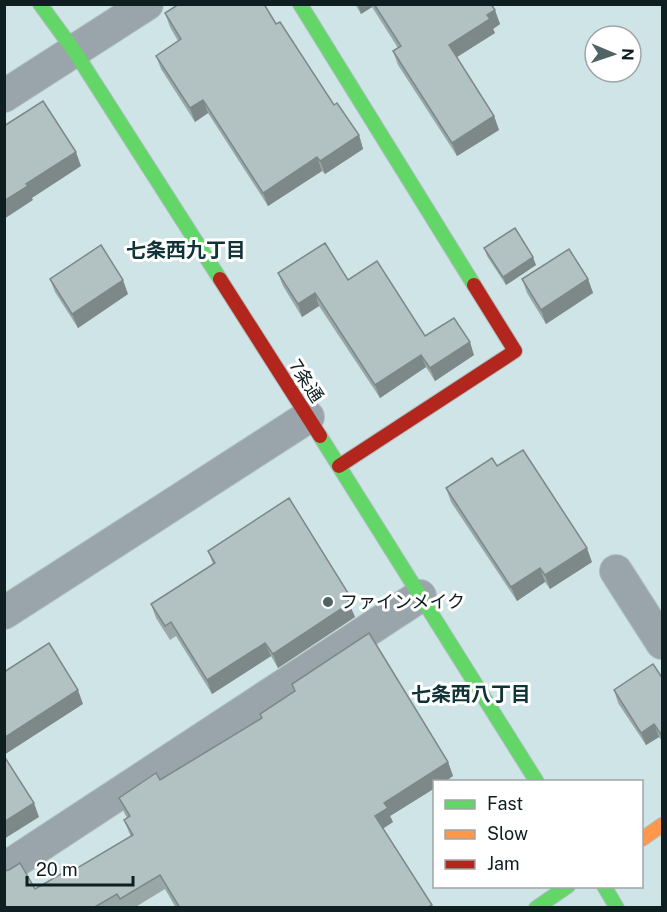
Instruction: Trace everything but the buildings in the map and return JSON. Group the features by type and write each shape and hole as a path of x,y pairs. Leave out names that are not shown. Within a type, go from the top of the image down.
{"street":[{"name":"7条通","path":"39,4 75,52 536,780"},
{"path":"4,96 147,4"},
{"path":"300,4 515,351 339,466"},
{"path":"4,613 308,417"},
{"path":"616,571 663,643"},
{"path":"4,869 420,596"},
{"path":"643,838 663,825"},
{"path":"536,908 565,888"},
{"path":"605,888 618,908"}],"traffic: fast":[{"path":"40,4 75,52 220,279"},
{"path":"300,4 474,285"},
{"path":"320,436 536,780"},
{"path":"536,908 565,888"},
{"path":"605,888 617,908"}],"traffic: slow":[{"path":"643,838 662,825"}],"traffic: jam":[{"path":"220,279 320,436"},
{"path":"339,466 515,351 474,285"}],"place":[{"name":"ファインメイク","path":"328,602"}],"district":[{"name":"七条西九丁目","path":"186,250"},
{"name":"七条西八丁目","path":"471,694"}]}
